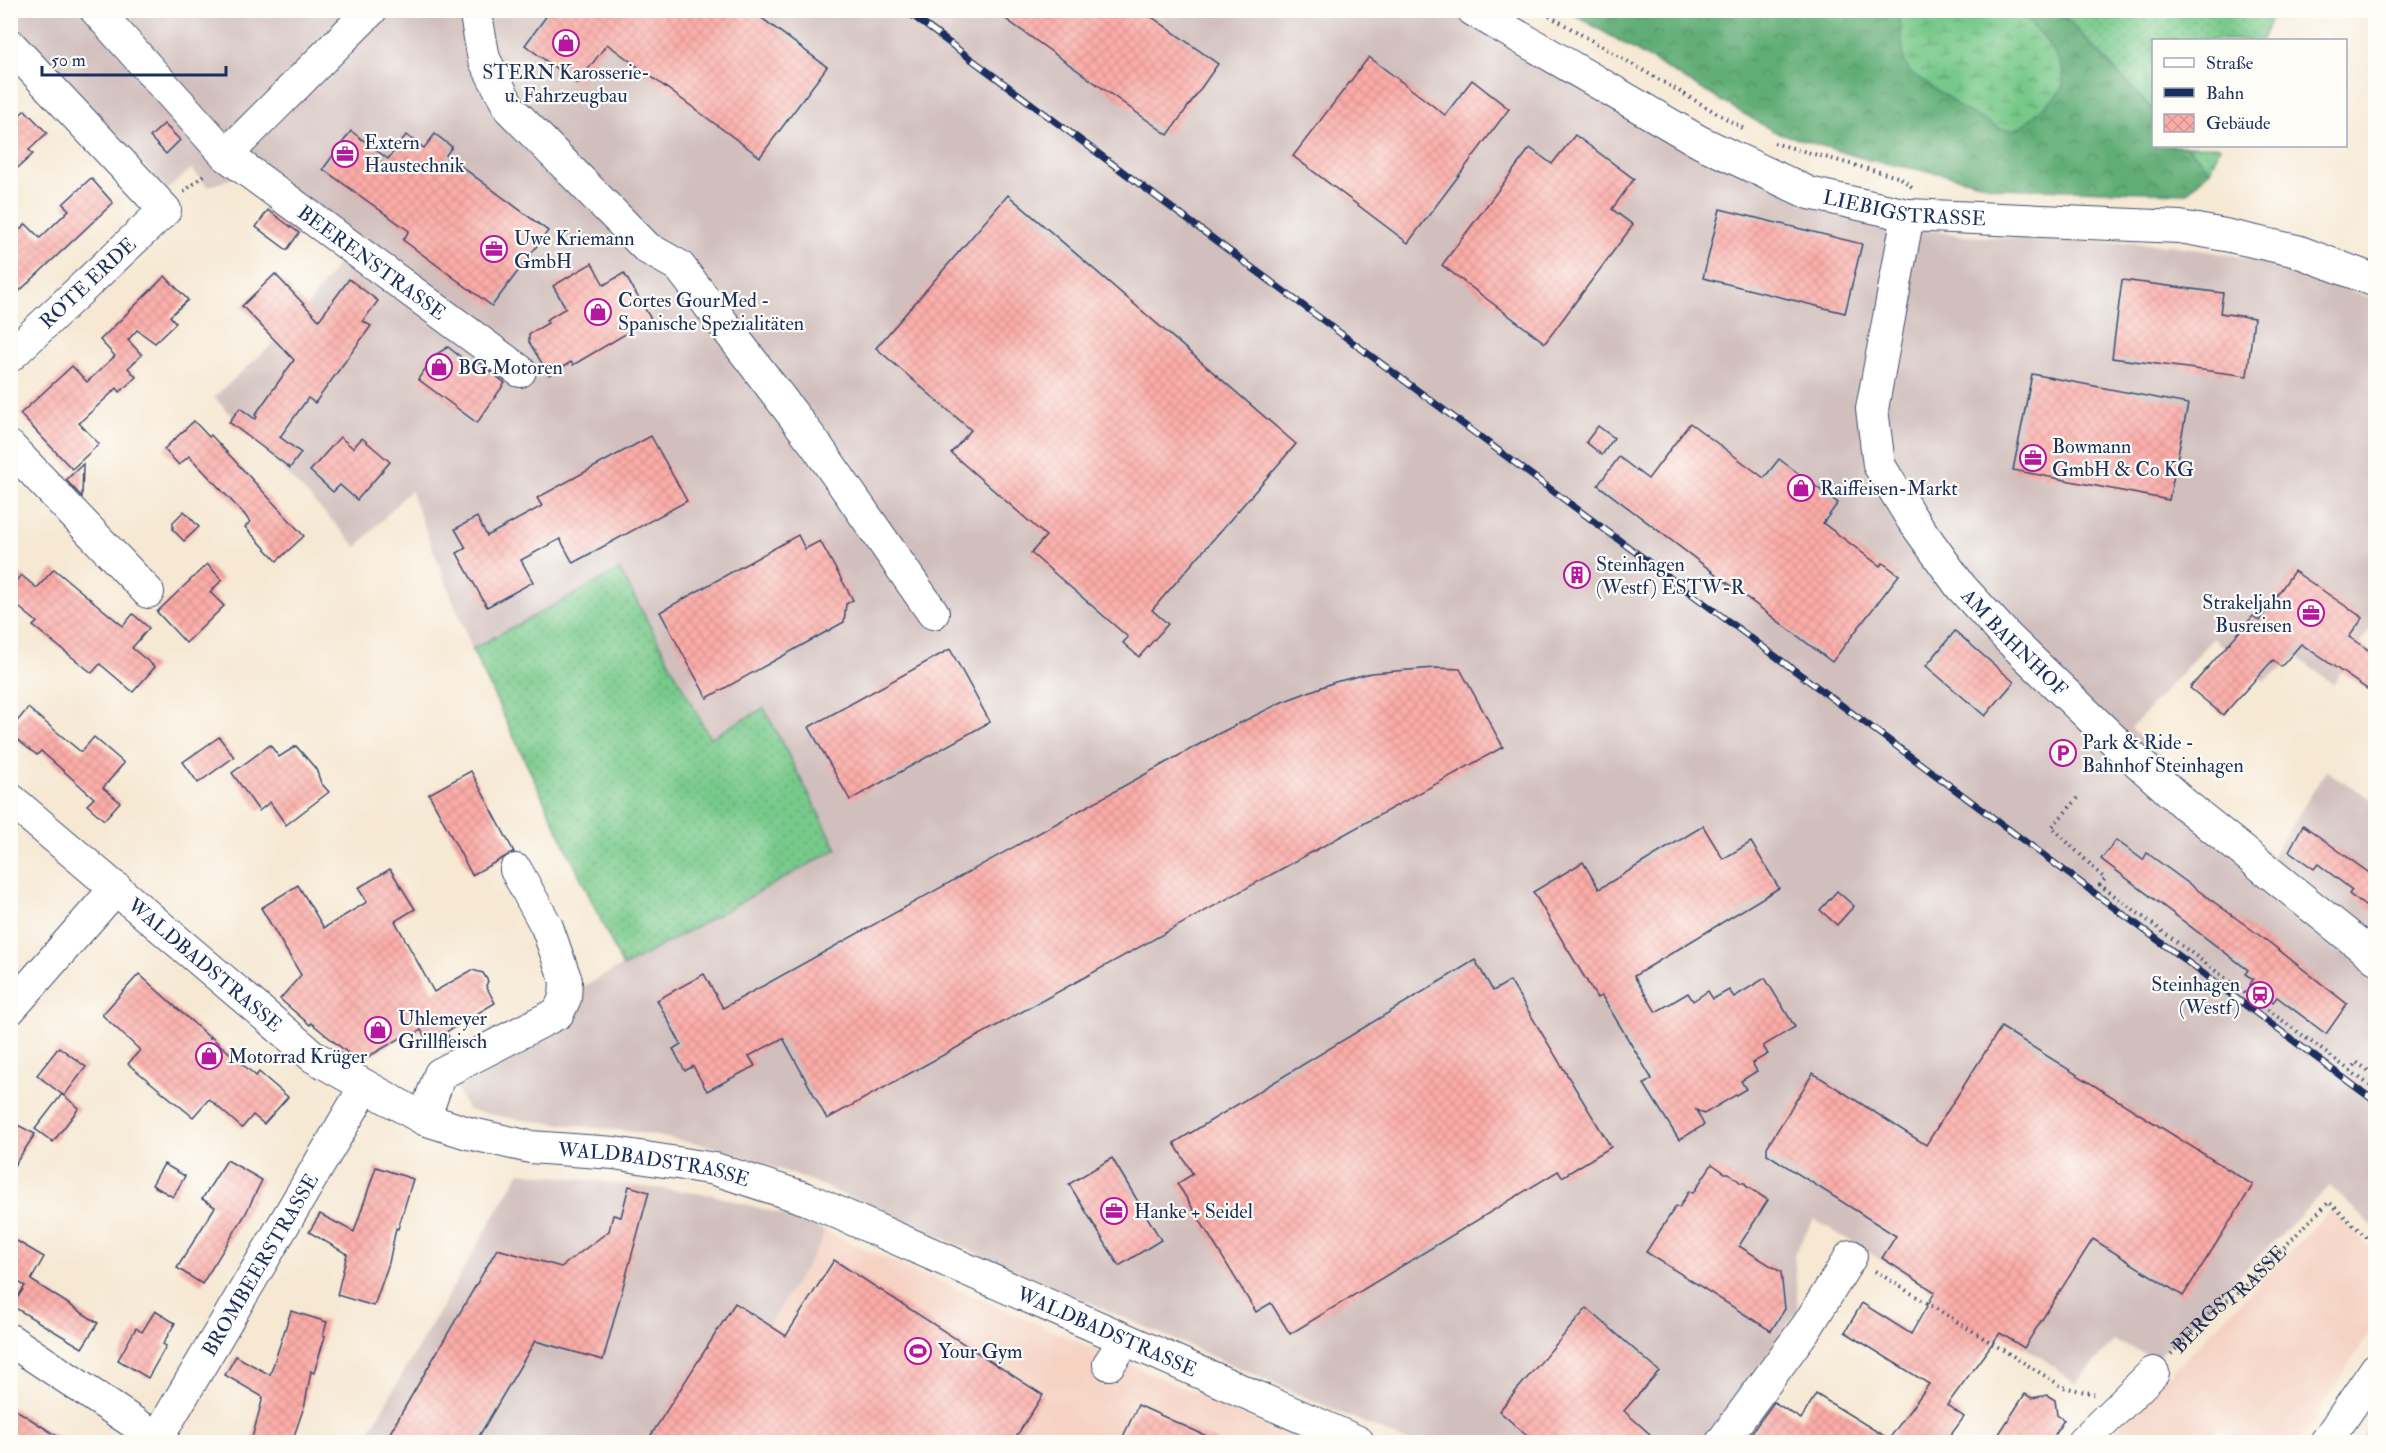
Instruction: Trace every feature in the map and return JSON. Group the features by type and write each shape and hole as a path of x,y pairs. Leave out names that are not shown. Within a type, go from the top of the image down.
{"street":[{"name":"BEERENSTRASSE","path":"96,10 226,155 520,371"},
{"path":"226,155 371,10"},
{"path":"475,10 484,58 510,109 646,248 679,266 816,445 933,613"},
{"name":"LIEBIGSTRASSE","path":"1473,10 1700,142 1809,193 2180,227 2297,251 2376,281"},
{"path":"10,45 165,210"},
{"name":"AM BAHNHOF","path":"1913,203 1872,409 1880,465 1912,519 1961,587 2007,637 2120,746 2184,804 2376,958"},
{"name":"ROTE ERDE","path":"10,356 165,210"},
{"path":"10,447 148,592"},
{"name":"WALDBADSTRASSE","path":"10,799 314,1057 424,1119 468,1133 530,1148 614,1153 715,1169 807,1199 1117,1352 1358,1443"},
{"path":"424,1119 440,1074 558,1013 565,998 566,981 547,927 516,870"},
{"path":"10,1009 116,888"},
{"name":"BROMBEERSTRASSE","path":"156,1440 365,1087"},
{"path":"1722,1443 1808,1325 1851,1256"},
{"path":"10,1340 156,1440"},
{"path":"2326,1443 2376,1369"},
{"path":"2083,1443 2152,1373"}],"path":[{"path":"1539,10 1750,133"},
{"path":"1767,140 1784,147 1901,178 1913,203"},
{"path":"165,210 226,155"},
{"path":"2078,798 2052,827 2105,879 2100,885 2376,1090"},
{"path":"2350,1071 2356,1062 2376,1076"},
{"name":"BERGSTRASSE","path":"2152,1373 2216,1307 2237,1294 2329,1202 2376,1246"},
{"path":"1851,1256 2063,1388 2126,1400"}],"shaded area":[{"path":"11,10 1446,11 1499,40 1863,218 1965,236 2171,245 2271,262 2375,299 2375,621 2333,684 2297,657 2264,681 2213,638 2131,728 2272,856 2326,771 2375,801 2375,1229 2330,1186 2156,1358 2114,1341 2075,1384 2045,1360 1814,1219 1794,1254 1798,1311 1704,1442 1408,1442 814,1182 721,1148 635,1132 514,1119 468,1110 454,1084 579,989 837,849 711,738 620,571 472,649 410,490 357,547 214,397 276,341 307,307 343,257 235,177 208,187 191,169 167,190 11,23"},
{"path":"520,1172 713,1195 798,1219 824,1231 821,1243 695,1442 363,1442"},
{"path":"2331,1210 2375,1252 2375,1325 2299,1442 2239,1442 2219,1429 2209,1442 2102,1442"},
{"path":"824,1231 1306,1442 695,1442 821,1243"}],"green space":[{"path":"1568,11 2059,11 2152,109 2152,147 2188,147 2210,170 2187,193 1998,188 1953,176 1868,160 1773,131"},
{"path":"1899,11 2017,11 2042,36 2058,59 2063,81 2060,91 2019,128 2010,130 1999,128 1960,108 1910,72 1904,62"},
{"path":"2059,11 2274,11 2262,39 2152,39 2152,109"},
{"path":"2188,147 2220,147 2210,170"},
{"path":"620,570 710,738 764,708 837,849 623,967 472,649"},
{"path":"2375,1420 2375,1442 2362,1442"}],"building":[{"path":"551,10 751,10 827,67 760,157 607,44 577,84 525,45"},
{"path":"993,10 1142,10 1218,64 1168,135"},
{"path":"1369,57 1445,115 1472,80 1509,109 1408,243 1293,156"},
{"path":"25,110 47,133 29,150 33,154 10,175 10,124"},
{"path":"164,124 180,140 166,154 150,137"},
{"path":"351,131 388,159 406,135 424,148 435,134 452,147 446,155 548,231 492,306 403,240 409,231 323,169"},
{"path":"1575,135 1634,179 1612,209 1633,225 1545,343 1442,265 1530,148 1552,164"},
{"path":"91,178 113,203 10,300 10,239 26,224 40,238 69,210 63,204"},
{"path":"1008,195 1296,444 1152,610 1168,624 1139,657 1123,643 1128,637 1031,553 1046,536 951,453 971,430 876,348"},
{"path":"1720,209 1862,244 1845,313 1703,278"},
{"path":"268,210 299,233 287,250 256,227"},
{"path":"592,263 604,285 624,273 651,319 573,365 571,362 549,375 529,342 529,334 548,323 546,320 566,308 553,286"},
{"path":"275,274 319,320 349,279 378,301 363,321 371,326 315,403 308,398 280,437 301,453 290,468 229,422 240,408 255,419 257,417 255,415 294,360 242,306"},
{"path":"165,276 188,300 170,316 176,323 155,343 137,330 128,340 142,355 128,368 136,377 120,392 117,388 79,423 99,444 72,469 20,414 72,366 87,382 115,356 100,340"},
{"path":"2122,280 2223,293 2220,313 2254,318 2247,376 2112,358"},
{"path":"448,347 471,365 475,360 505,383 477,423 418,379 435,355"},
{"path":"2032,374 2188,404 2169,500 2013,470"},
{"path":"194,421 209,437 211,435 304,536 277,561 245,527 250,522 244,514 189,456 179,465 164,449"},
{"path":"1690,423 1764,478 1779,459 1838,503 1823,523 1880,566 1883,563 1899,575 1832,662 1598,485 1619,457 1648,479"},
{"path":"1598,426 1614,438 1602,455 1586,442"},
{"path":"651,436 687,501 573,563 560,539 521,560 533,582 487,607 457,553 466,548 455,529 477,517 487,536 542,506 537,498"},
{"path":"340,437 353,448 362,438 390,462 357,500 340,485 333,492 310,471"},
{"path":"83,464 82,497 66,480"},
{"path":"184,511 199,527 184,541 173,530 173,522"},
{"path":"798,535 805,549 820,541 853,600 846,604 844,622 707,698 660,612"},
{"path":"207,564 222,580 210,592 224,606 186,643 157,612"},
{"path":"54,569 123,626 133,614 149,628 132,648 155,667 133,692 100,664 92,673 33,626 37,622 10,600 10,588 21,575 37,588"},
{"path":"2294,571 2363,618 2349,637 2376,655 2376,695 2301,644 2281,667 2273,660 2223,715 2190,688 2253,616 2259,621"},
{"path":"1955,631 2014,682 1985,716 1926,666"},
{"path":"950,649 990,722 850,800 809,727"},
{"path":"1434,668 1460,669 1503,747 827,1119 783,1038 749,1056 755,1066 707,1091 693,1066 685,1071 673,1049 681,1044 657,1000 704,974 723,1008 1216,735 1282,702 1335,682 1371,673"},
{"path":"28,708 81,752 94,737 124,763 103,788 120,802 104,820 87,805 94,798 41,751 37,755 10,734 10,730"},
{"path":"219,737 234,757 198,783 183,762"},
{"path":"270,745 279,757 296,746 316,769 321,783 329,792 286,825 270,802 259,811 232,773"},
{"path":"471,771 514,852 472,875 429,794"},
{"path":"2303,825 2376,878 2376,914 2349,894 2352,890 2318,864 2314,869 2289,851"},
{"path":"1703,826 1723,859 1751,842 1779,888 1634,976 1656,1012 1688,993 1693,1001 1708,991 1713,999 1729,990 1734,997 1765,978 1795,1027 1763,1046 1768,1054 1752,1063 1757,1071 1741,1081 1746,1089 1704,1114 1696,1110 1704,1125 1679,1140 1644,1084 1652,1079 1602,996 1597,998 1533,892 1583,862 1599,889"},
{"path":"2116,840 2143,860 2147,853 2270,943 2347,1004 2326,1034 2277,997 2273,1002 2250,985 2253,979 2245,974 2248,970 2101,859"},
{"path":"390,869 415,909 395,921 434,992 472,970 483,973 488,981 486,986 495,1003 446,1032 449,1037 431,1047 421,1030 413,1035 411,1032 359,1062 280,999 301,975 261,908 298,885 324,928 367,902 358,888"},
{"path":"1837,891 1854,906 1837,925 1820,910"},
{"path":"1475,960 1493,991 1510,981 1611,1147 1562,1177 1558,1171 1290,1334 1271,1303 1256,1312 1177,1184 1193,1174 1174,1143"},
{"path":"139,974 256,1076 259,1072 288,1097 264,1124 253,1115 242,1128 209,1099 193,1117 128,1064 140,1050 102,1015"},
{"path":"2001,1027 2253,1185 2183,1296 2093,1239 2024,1348 2000,1333 1947,1405 1964,1417 1945,1443 1769,1443 1752,1432 1774,1402 1801,1419 1816,1394 1889,1439 1929,1384 1845,1332 1862,1303 1911,1334 1935,1292 1882,1258 1896,1236 1767,1154 1767,1147 1813,1073 1926,1145"},
{"path":"59,1047 86,1067 64,1096 37,1075"},
{"path":"62,1094 79,1108 53,1142 35,1129"},
{"path":"10,1121 35,1134 10,1172"},
{"path":"1112,1158 1161,1240 1119,1266 1069,1184"},
{"path":"227,1160 262,1180 245,1215 202,1284 177,1268 215,1207 202,1199"},
{"path":"164,1164 185,1176 173,1197 152,1185"},
{"path":"1712,1164 1741,1183 1745,1183 1746,1186 1768,1200 1739,1246 1781,1272 1785,1309 1771,1331 1646,1252 1676,1206 1679,1208 1689,1191 1693,1193"},
{"path":"376,1167 413,1179 398,1229 396,1228 389,1263 374,1306 337,1295 347,1254 309,1232 320,1214 354,1232"},
{"path":"629,1186 649,1192 603,1360 535,1341 475,1443 384,1443 497,1249 561,1267 609,1231 613,1215 621,1217"},
{"path":"10,1237 44,1257 31,1280 98,1323 82,1348 12,1306 25,1286 10,1277"},
{"path":"834,1260 1043,1395 1012,1443 646,1443 735,1303 786,1336"},
{"path":"1587,1308 1659,1371 1624,1411 1660,1443 1535,1443 1499,1411"},
{"path":"155,1311 175,1323 163,1344 166,1346 148,1378 118,1360 136,1328 142,1332"},
{"path":"291,1311 327,1322 323,1336 325,1336 314,1373 311,1371 305,1404 291,1443 266,1443 252,1438 263,1397 225,1375 236,1356 270,1375"},
{"path":"2025,1394 2032,1398 2047,1395 2055,1400 2057,1415 2064,1420 2049,1443 1993,1443"},
{"path":"1138,1405 1222,1443 1120,1443"},
{"path":"10,1406 68,1443 10,1443"}],"railway":[{"path":"905,10 2376,1102"}],"place":[{"name":"STERN Karosserie- u. Fahrzeugbau","path":"566,43"},
{"name":"Extern Haustechnik","path":"345,154"},
{"name":"Uwe Kriemann GmbH","path":"494,249"},
{"name":"Cortes GourMed - Spanische Spezialitäten","path":"598,312"},
{"name":"BG Motoren","path":"439,367"},
{"name":"Bowmann GmbH & Co KG","path":"2033,458"},
{"name":"Raiffeisen-Markt","path":"1801,488"},
{"name":"Steinhagen (Westf) ESTW-R","path":"1577,575"},
{"name":"Strakeljahn Busreisen","path":"2311,613"},
{"name":"Park & Ride - Bahnhof Steinhagen","path":"2063,753"},
{"name":"Steinhagen (Westf)","path":"2260,995"},
{"name":"Uhlemeyer Grillfleisch","path":"378,1030"},
{"name":"Motorrad Krüger","path":"209,1056"},
{"name":"Hanke + Seidel","path":"1114,1211"},
{"name":"Your Gym","path":"918,1351"}]}
